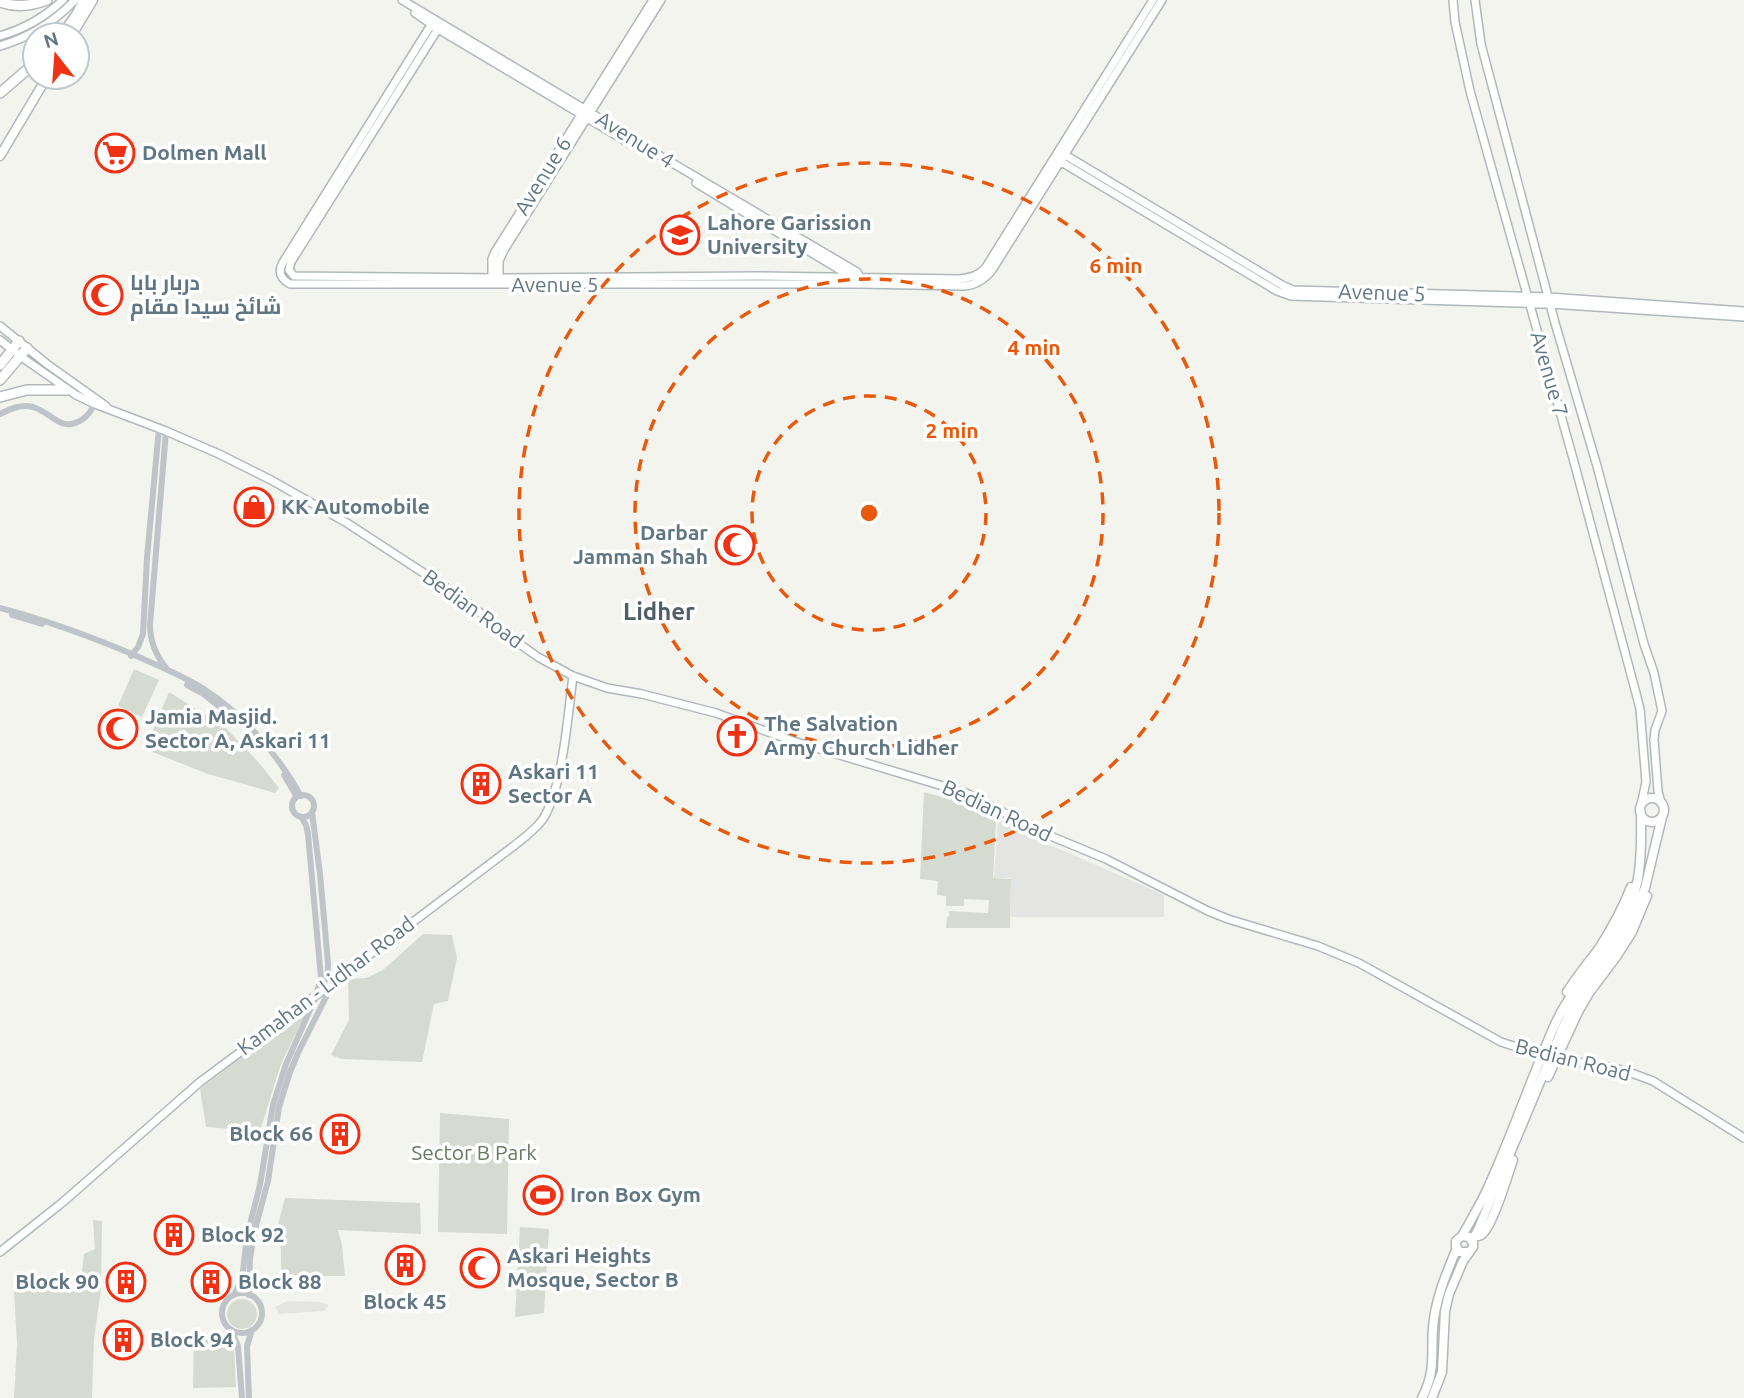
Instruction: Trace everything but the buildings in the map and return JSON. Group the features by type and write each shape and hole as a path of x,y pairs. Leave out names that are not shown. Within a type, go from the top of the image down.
{"highway":[{"path":"0,2 21,6 47,0"},
{"path":"69,21 82,0"},
{"path":"0,93 21,75"},
{"path":"0,380 20,351 19,341"},
{"path":"0,365 20,351"},
{"path":"0,397 27,390 71,392"}],"main road":[{"path":"0,36 27,26 63,0"},
{"path":"0,46 38,31 75,0"},
{"path":"80,21 93,0"},
{"name":"Avenue 4","path":"393,0 570,107 586,113 848,274 851,281"},
{"name":"Avenue 4","path":"402,0 436,24"},
{"name":"Avenue 6","path":"596,98 653,0"},
{"name":"Avenue 6","path":"496,282 492,259 495,252 661,0"},
{"path":"1059,156 1153,0"},
{"path":"1059,156 1162,0"},
{"name":"Avenue 7","path":"1453,0 1470,91 1637,697 1646,782 1641,809"},
{"name":"Avenue 7","path":"1475,0 1481,44 1662,708 1654,740 1661,803"},
{"name":"Avenue 5","path":"436,24 285,259 280,274 286,282 294,285 861,280 968,286 986,278 992,270 1059,156 1286,295 1300,298 1528,300 1744,311"},
{"path":"0,156 39,91"},
{"path":"596,98 602,123 587,124 576,130 570,107 596,98"},
{"name":"Avenue 4","path":"602,123 857,272 861,280"},
{"path":"1537,297 1545,285"},
{"name":"Avenue 5","path":"1528,300 1537,297 1550,301"},
{"name":"Avenue 5","path":"1570,302 1744,317"},
{"path":"0,327 19,341"},
{"name":"Bedian Road","path":"0,340 20,351 71,392 219,454 347,523 462,598 538,657 572,676 607,688 716,713 793,741 966,793 1041,832 1106,859 1208,911 1318,946 1359,963 1501,1042 1537,1054 1626,1071 1653,1081 1744,1138"},
{"path":"20,351 47,364 93,400"},
{"path":"71,392 83,404 85,411"},
{"name":"Kamahan - Lidhar Road","path":"0,1252 63,1202 206,1077 515,845 539,824 553,798 572,676"},
{"path":"1422,1398 1432,1375 1433,1328 1437,1300 1457,1248 1457,1241 1478,1208 1560,1013 1623,921 1637,883 1642,846 1641,809 1647,799 1655,798 1664,808 1644,888 1615,949 1578,996 1473,1238 1473,1247 1468,1252 1445,1311 1442,1372 1432,1398"},
{"path":"1641,809 1648,821 1656,821 1661,817"},
{"path":"1462,1236 1473,1238 1480,1235 1487,1226 1555,1058 1573,1021 1589,993 1632,932 1650,888 1657,838"},
{"path":"1478,1208 1479,1193 1555,1014 1574,980 1600,947 1621,910 1633,880 1638,850 1642,846"},
{"path":"1457,1248 1464,1253 1468,1252"},
{"path":"1433,1346 1443,1341"}],"street":[{"path":"81,420 93,400"},
{"path":"0,414 25,406 44,411 64,424 74,424 89,414 93,400"},
{"path":"153,662 152,643 146,625 147,552 162,429"},
{"path":"131,656 140,643 146,625 156,553 160,515 162,429"},
{"path":"151,515 160,515"},
{"path":"147,552 156,553"},
{"path":"0,610 153,662 205,690 237,715 268,748 291,778 299,796"},
{"path":"153,662 202,693 234,719 278,766 299,796 308,797 312,801 313,807 329,980 324,1004 290,1072 271,1133 247,1236 242,1279 234,1295 226,1301 222,1314 224,1323 239,1346 243,1398"},
{"path":"249,1295 254,1233 268,1181 271,1111 321,978 308,834 300,817 292,809 292,803 299,796"},
{"path":"300,817 312,812"},
{"path":"234,1295 249,1295 257,1300 262,1314 247,1346 249,1398"},
{"path":"231,1331 242,1334 253,1330"}],"shaded area":[{"path":"998,819 1034,839 1164,895 1164,917 1011,917 1011,878 994,878"},
{"path":"288,1301 320,1302 329,1305 324,1311 280,1314 275,1307"}],"green space":[{"path":"134,669 159,680 142,717 118,706"},
{"path":"169,692 226,728 279,788 275,793 208,774 145,749"},
{"path":"924,792 968,804 996,821 993,878 1011,879 1010,928 946,928 949,911 988,913 989,900 964,899 964,906 946,906 946,896 937,895 938,881 920,879"},
{"path":"423,934 452,935 457,958 448,1001 434,1004 422,1062 342,1059 331,1055 349,1020 348,979 366,978 383,970"},
{"path":"310,1004 281,1064 260,1131 206,1127 200,1089"},
{"name":"Sector B Park","path":"440,1113 509,1119 507,1234 438,1232"},
{"path":"285,1198 420,1203 421,1234 338,1230 345,1276 281,1276 281,1250 277,1228"},
{"path":"93,1220 102,1221 101,1289 94,1339 92,1398 14,1398 17,1344 14,1291 80,1289 84,1254 95,1249"},
{"path":"520,1227 549,1229 544,1313 515,1317"},
{"path":"242,1299 253,1303 257,1314 253,1325 242,1329 231,1325 227,1314 231,1303"},
{"path":"222,1332 234,1346 236,1387 193,1388 194,1334"}],"place":[{"name":"Dolmen Mall","path":"115,153"},
{"name":"Lahore Garission University","path":"680,235"},
{"name":"دربار بابا شائخ سیدا مقام","path":"103,295"},
{"name":"KK Automobile","path":"254,507"},
{"name":"Darbar Jamman Shah","path":"735,545"},
{"name":"Jamia Masjid. Sector A, Askari 11","path":"118,729"},
{"name":"The Salvation Army Church Lidher","path":"737,736"},
{"name":"Askari 11 Sector A","path":"481,784"},
{"name":"Block 66","path":"340,1134"},
{"name":"Iron Box Gym","path":"543,1195"},
{"name":"Block 92","path":"174,1235"},
{"name":"Block 45","path":"405,1265"},
{"name":"Askari Heights Mosque, Sector B","path":"480,1268"},
{"name":"Block 90","path":"126,1282"},
{"name":"Block 88","path":"211,1282"},
{"name":"Block 94","path":"123,1340"}],"district":[{"name":"Lidher","path":"659,612"}]}
